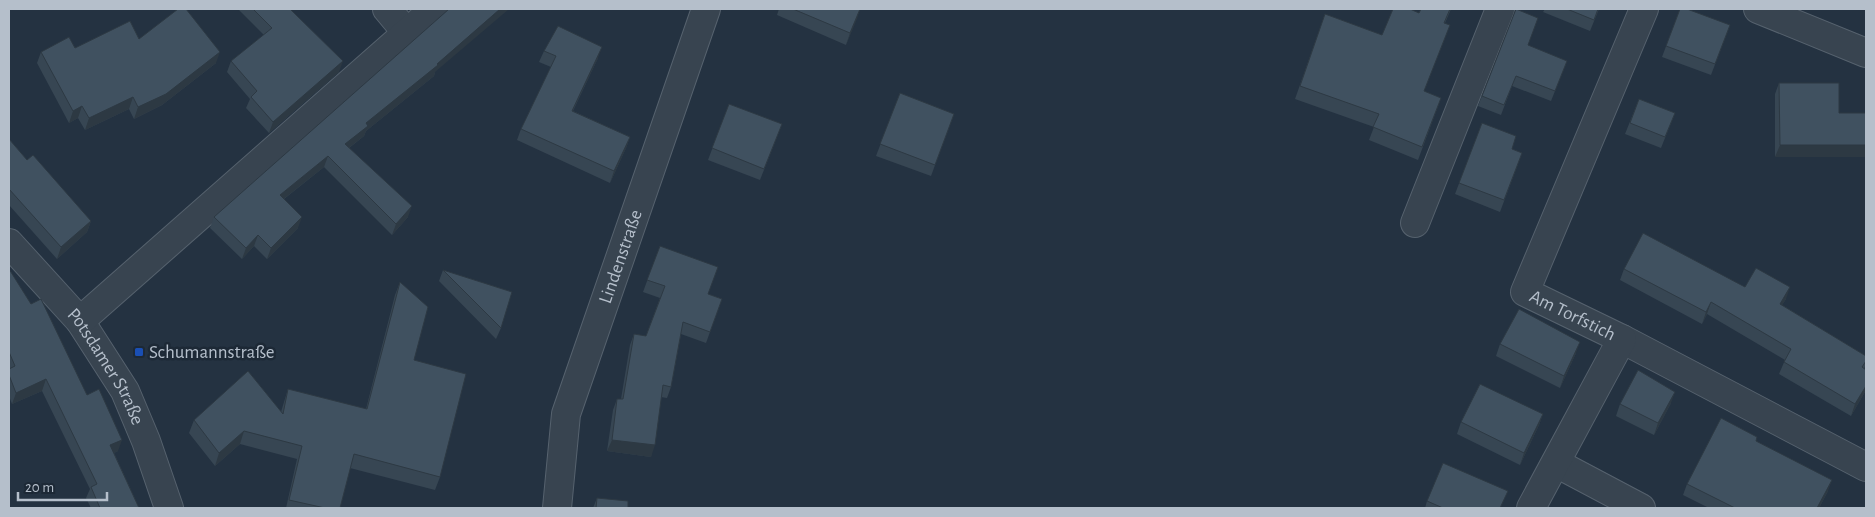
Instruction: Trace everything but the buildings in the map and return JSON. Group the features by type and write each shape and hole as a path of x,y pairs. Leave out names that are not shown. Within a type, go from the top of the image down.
{"street":[{"path":"386,9 407,33"},
{"path":"80,321 434,9"},
{"name":"Lindenstraße","path":"557,508 566,414 706,9"},
{"path":"1415,223 1500,9"},
{"name":"Am Torfstich","path":"1644,9 1525,292 1622,339 1866,467"},
{"path":"1758,9 1866,53"},
{"name":"Potsdamer Straße","path":"9,243 80,321 124,391 146,441 169,508"},
{"path":"1531,508 1622,339"},
{"path":"1556,463 1640,508"}],"place":[{"name":"Schumannstraße","path":"139,352"}]}
